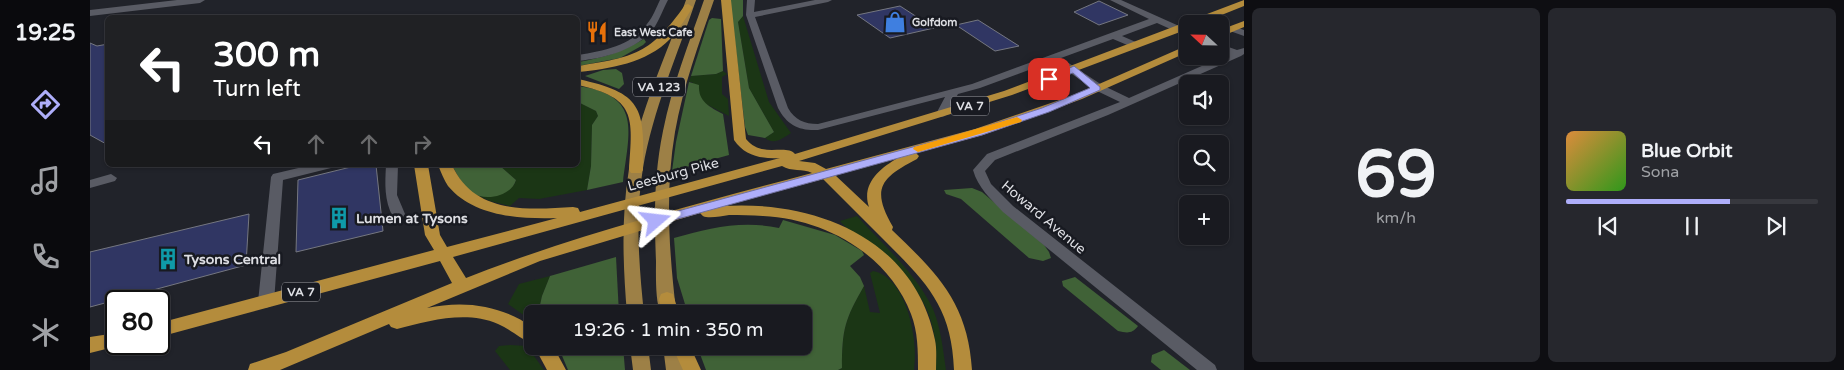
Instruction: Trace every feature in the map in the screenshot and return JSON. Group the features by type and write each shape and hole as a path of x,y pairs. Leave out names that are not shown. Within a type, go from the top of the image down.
{"highway":[{"path":"726,0 740,140 744,146 759,154 775,155 814,152"},
{"name":"Leesburg Pike","path":"1212,15 1243,3"},
{"path":"580,69 614,63 653,48 672,30 690,4"},
{"path":"1229,31 1244,24"},
{"name":"Leesburg Pike","path":"170,327 755,170 941,114 1049,79 1179,28"},
{"name":"VA 7","path":"257,370 535,257 674,215 939,144 1015,121 1112,82 1179,52"},
{"path":"580,82 604,88 616,94 632,107 638,127 636,170"},
{"path":"900,245 877,211 873,192 875,184 880,176 889,168 939,144"},
{"path":"755,170 796,164 810,166 826,174 900,245 927,273 941,291 958,330 963,352 963,370"},
{"path":"421,167 433,235 462,286"},
{"path":"446,167 454,184 464,194 478,203 494,208 532,213 606,210"},
{"path":"674,215 720,211 783,212 818,221 859,241 893,270 907,287 919,308 929,349 927,370"},
{"path":"352,333 435,312 458,310 478,312 497,317 524,331"},
{"path":"90,345 105,342"},
{"path":"548,355 557,370"},
{"path":"685,355 692,370"}],"main road":[{"name":"VA 123","path":"669,305 664,258 662,202 669,132 678,92 709,0"},
{"name":"VA 123","path":"635,305 631,274 636,170 652,106 690,4"},
{"path":"640,355 642,370"},
{"path":"674,355 676,370"}],"street":[{"path":"90,13 200,0"},
{"path":"580,58 614,50 635,40 650,27 664,0"},
{"path":"750,0 750,16 787,116 801,126 818,127 976,86 1156,20"},
{"path":"750,16 828,0"},
{"path":"1114,0 1179,30"},
{"path":"1233,29 1244,33"},
{"path":"1114,36 1135,45"},
{"name":"Howard Avenue","path":"1209,370 1008,209 989,191 981,179 978,170 991,157 1129,102 1241,52"},
{"path":"1054,58 1074,69 1097,88 1129,102"},
{"path":"1042,63 1052,70 1053,74 1049,79"},
{"path":"1112,82 1111,88 1114,92 1129,102"},
{"path":"941,114 948,107 949,99 954,92"},
{"path":"266,302 277,177 319,167"},
{"path":"392,167 391,195 398,214"},
{"path":"90,184 111,178"}],"green space":[{"path":"730,0 743,0 743,16 738,22 749,88 774,132 765,138 748,135 745,127"},
{"path":"743,16 769,102 791,133 775,141 765,138 774,132 749,88 738,22"},
{"path":"712,18 721,19 723,71 716,74 691,76 709,20"},
{"path":"644,39 646,42 620,58 580,66 580,62 595,59 628,48"},
{"path":"616,69 622,73 624,84 619,89 585,76 603,70"},
{"path":"723,71 727,74 722,77 722,94 728,99 729,116 704,103 692,82 689,82 691,76 716,74"},
{"path":"689,82 699,85 700,96 703,100 723,114 729,155 672,171 676,142"},
{"path":"580,86 599,91 613,98 622,107 627,119 629,132 628,147 623,182 587,190 591,166 592,125 598,116 596,111 580,103"},
{"path":"580,103 596,111 598,116 592,125 591,166 587,190 539,199 519,198 510,206 490,201 475,194 485,196 514,185 516,180 501,167 580,167"},
{"path":"453,167 501,167 516,180 513,186 503,194 483,197 471,192"},
{"path":"972,188 982,192 1044,245 1051,258 1043,261 1029,258 961,199 946,194 944,190"},
{"path":"857,216 908,271 926,296 938,324 946,370 935,370 936,351 932,325 921,298 913,286 882,254 840,221"},
{"path":"783,220 835,235 862,251 864,255 850,266 860,277 864,286 846,325 842,368 838,370 706,370 700,355 812,355 812,305 685,305 677,278 674,238 726,226 752,225 779,228"},
{"path":"616,257 619,305 540,305 550,276"},
{"path":"873,271 885,276 894,285 908,312 914,344 914,370 838,370 842,368 846,325 864,286 870,312 880,313 870,273"},
{"path":"550,276 540,305 524,305 524,315 508,304 519,284"},
{"path":"1075,277 1138,326 1129,332 1118,331 1063,286 1062,281"},
{"path":"499,346 524,346 524,355 533,355 544,370 510,370 495,351"},
{"path":"1164,350 1190,370 1161,370 1151,362 1152,355"},
{"path":"562,355 624,355 625,370 568,370"}],"building":[{"path":"1099,1 1128,15 1099,25 1074,12"},
{"name":"Golfdom","path":"900,6 934,28 890,38 857,15"},
{"path":"978,20 1019,46 995,51 956,25"},
{"path":"90,43 97,46 105,45 105,143 90,135"},
{"name":"Lumen at Tysons","path":"351,167 376,167 383,231 296,252 298,180"},
{"name":"Tysons Central","path":"249,214 246,265 153,290 105,290 105,303 90,307 90,252"}],"slow traffic":[{"path":"918,149 1017,120"}],"place":[{"name":"Golfdom","path":"895,22"},
{"name":"East West Cafe","path":"597,32"},
{"name":"Lumen at Tysons","path":"339,218"},
{"name":"Tysons Central","path":"168,259"}],"route":[{"path":"656,221 979,132 1045,110 1097,88 1074,69 1049,79"}]}
